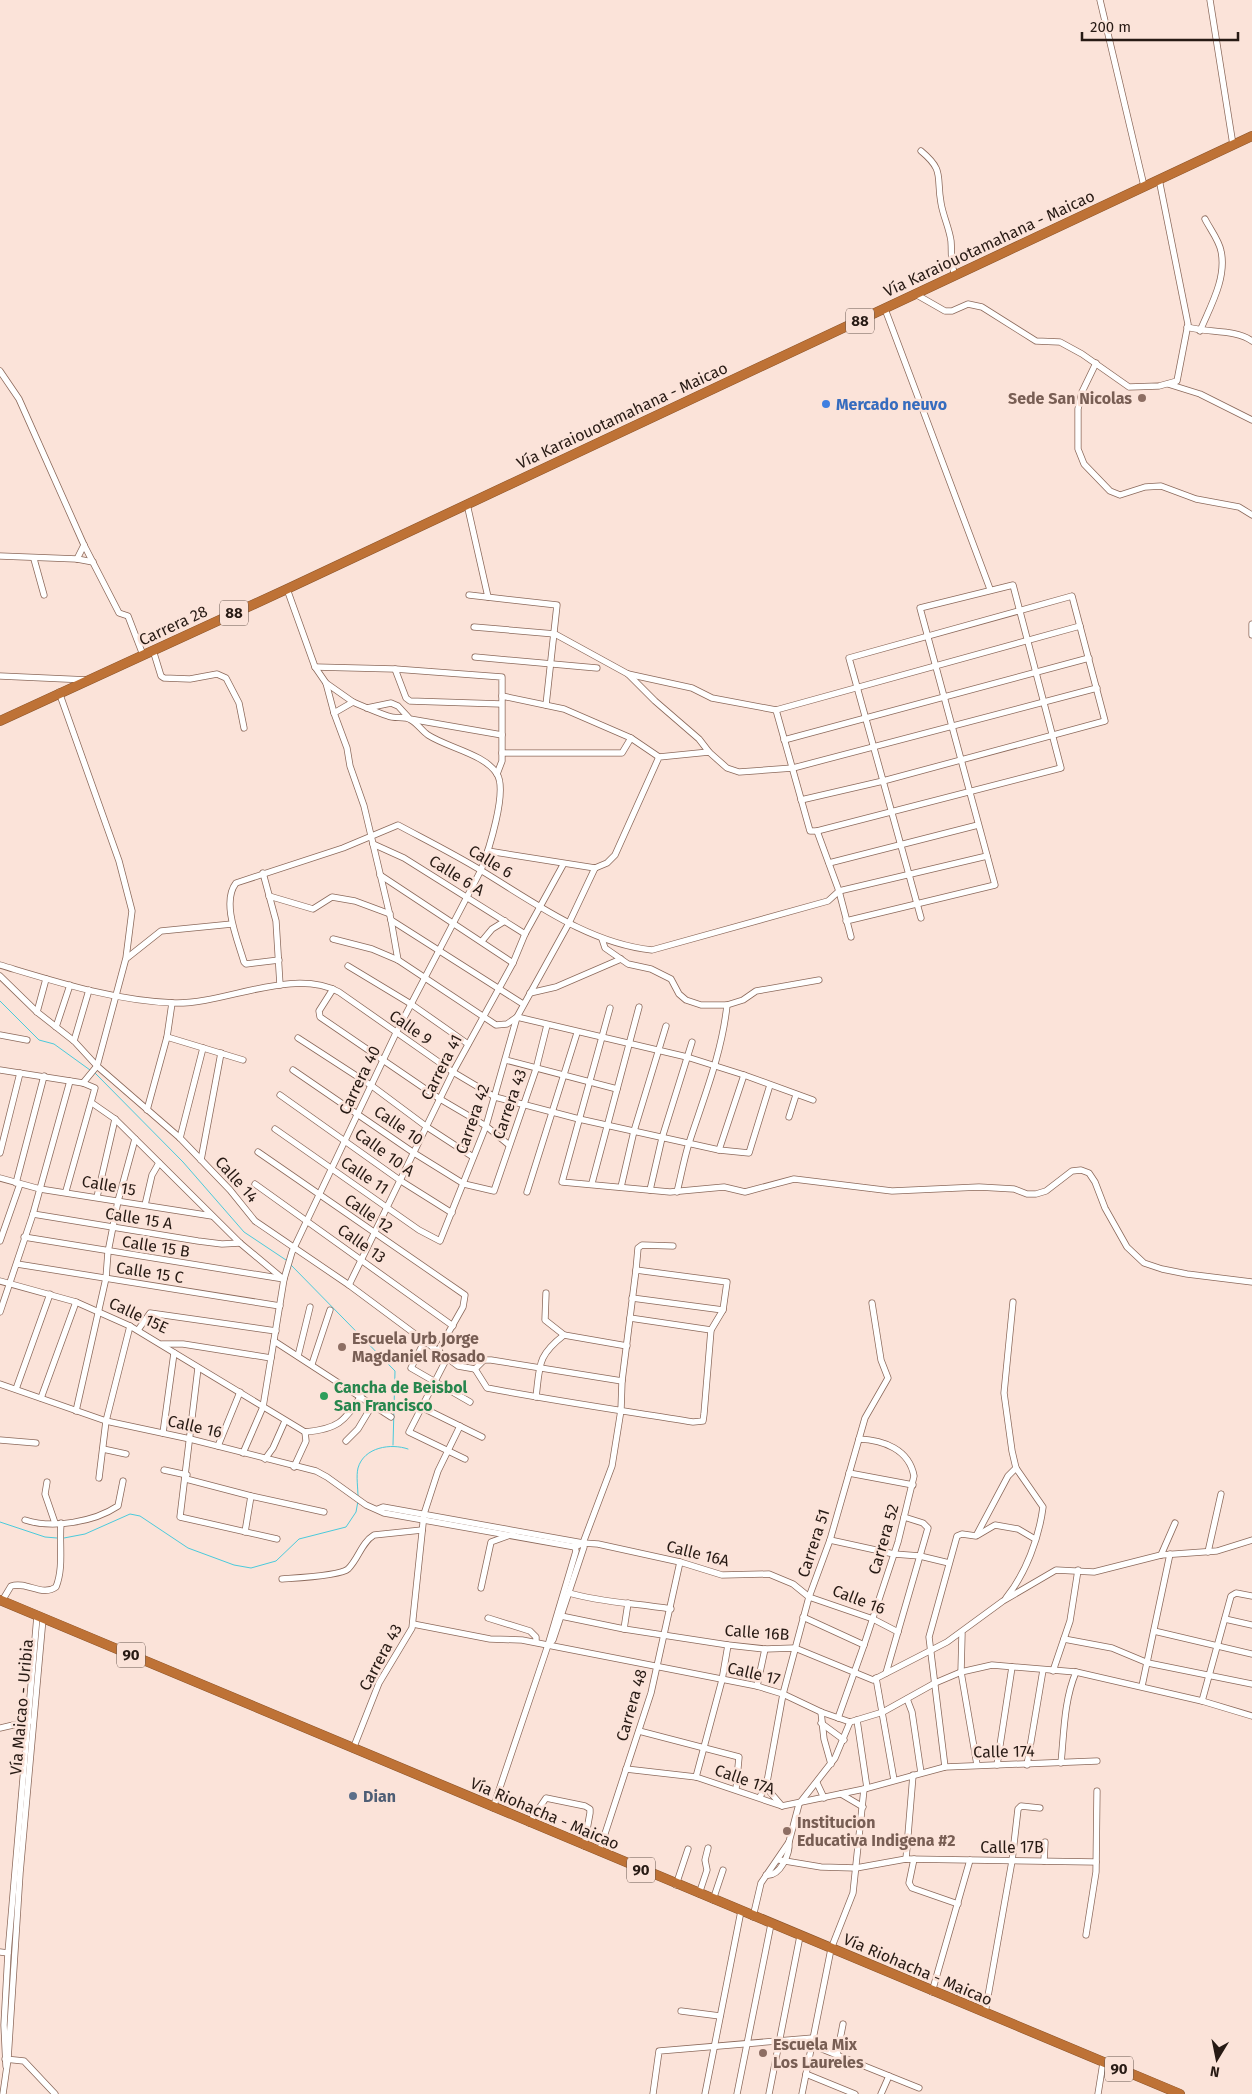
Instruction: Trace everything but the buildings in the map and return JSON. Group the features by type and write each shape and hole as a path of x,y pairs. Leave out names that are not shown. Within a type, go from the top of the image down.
{"highway":[{"name":"Vía Karaiouotamahana - Maicao","path":"467,504 885,308 917,295 955,275 1252,136"},
{"name":"Carrera 28","path":"0,721 467,504"},
{"name":"90","path":"1,1601 40,1617"},
{"name":"Vía Riohacha - Maicao","path":"40,1617 676,1885 1180,2094"}],"street":[{"path":"1100,0 1144,186"},
{"path":"1210,0 1233,145"},
{"path":"921,151 934,162 938,171 941,202 948,226 951,264 955,275"},
{"path":"917,295 945,310 952,311 968,304 982,307 1036,341 1060,342 1096,363 1130,387 1168,384 1177,381 1187,327 1159,179"},
{"path":"1200,331 1215,296 1220,277 1222,252 1205,219"},
{"path":"885,308 990,589"},
{"path":"1187,327 1200,331 1235,333 1252,341"},
{"path":"1096,363 1082,392 1078,409 1078,449 1084,464 1110,491 1123,495 1145,487 1161,486 1196,499 1239,507 1252,515"},
{"path":"0,371 19,399 84,545 120,613 128,616 143,655"},
{"path":"1168,384 1200,394 1252,420"},
{"path":"467,504 488,597"},
{"path":"78,559 84,545"},
{"path":"0,556 78,559 93,562"},
{"path":"34,558 44,595"},
{"path":"776,710 810,832 817,831 969,792 1061,768 1013,584 920,608 969,792 987,856 994,885 846,921"},
{"path":"287,589 315,667 326,683 334,713 347,748 350,766 371,835 398,960"},
{"path":"469,595 558,605 546,705"},
{"path":"801,800 883,781 960,758 1105,721 1072,596 848,658 857,688 883,781 900,845 921,918"},
{"path":"1252,624 1252,635"},
{"path":"474,626 555,634 628,674 655,701 699,739 709,752 728,768 739,772 793,768 1097,688"},
{"path":"628,674 692,688 712,698 776,710 1080,626"},
{"path":"153,650 161,676 164,678 190,679 217,674 226,678 239,703 244,728"},
{"path":"475,657 597,668"},
{"path":"784,740 1089,658"},
{"path":"315,667 395,669 406,698 410,701 502,704"},
{"name":"Carrera 40","path":"243,1453 263,1407 284,1279 293,1250 330,1168 384,1062 396,1033 481,870 488,851 500,797 500,782 497,774 502,761 502,677 395,669"},
{"path":"0,676 88,680"},
{"path":"326,683 353,702 390,717 502,735"},
{"path":"59,692 119,861 132,911 126,958 117,997 96,1068 83,1083"},
{"path":"502,696 564,709 630,738 660,757 709,752"},
{"path":"334,713 353,702"},
{"path":"367,708 391,703 398,706 427,735 458,751 482,759 497,774"},
{"path":"502,753 622,753 630,738"},
{"path":"488,851 563,865 595,868 607,863 615,856 660,757"},
{"name":"Calle 6","path":"371,835 398,825 481,870 540,908 602,939"},
{"path":"829,863 978,825"},
{"path":"817,831 839,891 851,937"},
{"path":"279,960 246,964 232,924 230,894 236,882 343,848 371,835"},
{"name":"Calle 6 A","path":"373,844 404,858 525,934"},
{"path":"819,980 756,991 743,1000 727,1005 701,1005 686,1000 679,994 671,979 651,969 628,964 604,948 602,939 635,948 652,950 828,901 839,891 987,856"},
{"name":"Carrera 41","path":"349,1285 453,1072 513,963 525,934 563,865"},
{"path":"269,896 313,909 332,897 355,901 390,917 523,1004 569,923 595,868"},
{"path":"263,873 276,921 280,985"},
{"path":"380,875 513,963"},
{"path":"482,941 492,929 505,921"},
{"path":"126,958 162,931 232,924"},
{"path":"333,939 372,949 398,960 425,980 499,1026 517,1017 577,1033 660,1050 714,1065 813,1100"},
{"path":"530,994 556,987 621,959"},
{"path":"0,965 117,997 172,1003 192,1003 280,985 321,985 333,988 319,1010 320,1017 440,1099 486,1126 509,1145"},
{"path":"348,966 411,1004 468,1044"},
{"name":"Calle 14","path":"0,976 37,1012 74,1041 96,1068 180,1138 230,1190 255,1221 293,1250 349,1285 458,1366 475,1369"},
{"path":"37,1012 46,979"},
{"path":"56,1027 70,985"},
{"name":"Calle 9","path":"333,988 453,1072 495,1097 579,1120 719,1150 749,1153 770,1085"},
{"path":"74,1041 90,990"},
{"path":"147,1110 167,1037 172,1003"},
{"name":"Carrera 42","path":"440,1241 486,1126 517,1017 523,1004"},
{"path":"677,1192 689,1143 724,1030 727,1005"},
{"path":"592,1183 640,1007"},
{"path":"610,1008 562,1182 592,1183 677,1192 687,1189 724,1187 745,1192 754,1191 783,1180 794,1179 892,1190 979,1187 1014,1189 1026,1194 1036,1194 1046,1191 1072,1171 1081,1170 1089,1173 1096,1182 1105,1208 1127,1247 1144,1263 1162,1270 1252,1282"},
{"name":"Carrera 43","path":"494,1191 536,1069 547,1025"},
{"path":"621,1187 634,1132 666,1026"},
{"path":"528,1192 577,1033"},
{"path":"0,1035 27,1040"},
{"path":"167,1037 243,1060"},
{"path":"298,1038 372,1086 427,1127 473,1157"},
{"path":"650,1190 662,1138 692,1042"},
{"path":"180,1138 203,1048"},
{"path":"201,1160 221,1053"},
{"path":"506,1060 617,1089"},
{"path":"0,1070 83,1083 96,1088 66,1191"},
{"name":"Calle 10","path":"293,1070 414,1153 464,1184 494,1191"},
{"path":"0,1153 20,1073"},
{"path":"719,1150 744,1075"},
{"path":"0,1241 18,1184 44,1076"},
{"path":"0,1312 33,1214 70,1081"},
{"name":"Calle 10 A","path":"280,1095 401,1181 452,1213"},
{"path":"789,1117 796,1095"},
{"path":"92,1103 115,1119 240,1243 284,1279"},
{"path":"96,1197 115,1119"},
{"name":"Calle 11","path":"275,1129 440,1241"},
{"path":"76,1410 106,1278 108,1252 118,1201 135,1139"},
{"name":"Calle 12","path":"258,1152 373,1234 465,1295 464,1307 453,1326"},
{"path":"146,1205 152,1175 159,1163"},
{"name":"Calle 15","path":"0,1178 40,1188 213,1216"},
{"name":"Calle 13","path":"256,1184 453,1326"},
{"name":"Calle 15 A","path":"33,1214 206,1242 240,1243"},
{"name":"Calle 15 B","path":"24,1237 284,1279"},
{"path":"548,1645 553,1640 584,1547 583,1543 612,1466 621,1410 622,1381 638,1248 642,1245 673,1246"},
{"name":"Calle 15 C","path":"17,1264 280,1306"},
{"path":"622,1381 491,1360 484,1360 475,1369 481,1375 485,1386 536,1397 693,1422 703,1421 710,1330 723,1310 728,1282 636,1270"},
{"name":"Calle 15E","path":"0,1281 76,1302 130,1326 162,1344 183,1344 271,1358"},
{"path":"546,1293 545,1320 564,1335 627,1346"},
{"path":"16,1389 50,1294"},
{"path":"632,1298 723,1310"},
{"path":"40,1398 76,1302"},
{"path":"1003,1601 1024,1571 1041,1524 1043,1507 1016,1468 1004,1393 1013,1302"},
{"name":"Carrera 51","path":"760,1797 767,1782 783,1694 809,1597 830,1540 868,1412 888,1378 882,1360 872,1303"},
{"path":"298,1356 310,1307"},
{"path":"312,1364 330,1310"},
{"path":"138,1330 150,1313 276,1330"},
{"path":"630,1318 710,1330"},
{"path":"99,1478 106,1422 130,1326"},
{"path":"438,1351 453,1326"},
{"path":"536,1397 540,1368 547,1348 564,1335"},
{"path":"274,1341 391,1417"},
{"path":"424,1342 411,1368 470,1402"},
{"path":"162,1344 198,1368 305,1432 320,1430 345,1420 361,1396"},
{"path":"163,1433 174,1353"},
{"path":"448,1358 409,1432 465,1459"},
{"path":"198,1368 180,1517 278,1539"},
{"name":"Calle 16","path":"0,1384 106,1422 190,1439 294,1467 316,1471 366,1505 378,1509 383,1507 423,1516 583,1543"},
{"path":"218,1446 240,1392"},
{"path":"346,1441 358,1428 373,1404"},
{"path":"421,1407 482,1437"},
{"path":"264,1459 273,1448 285,1421"},
{"name":"Carrera 43","path":"352,1749 379,1683 413,1624 423,1516 438,1471 460,1426"},
{"path":"294,1467 306,1441 305,1432"},
{"name":"Carrera 52","path":"838,1718 894,1554 913,1485 912,1467 903,1453 888,1445 872,1440 859,1439"},
{"path":"0,1440 36,1443"},
{"path":"103,1449 126,1454"},
{"path":"976,1536 1008,1476 1016,1468"},
{"path":"164,1470 251,1496 324,1512"},
{"path":"849,1473 913,1485"},
{"path":"1,1601 11,1586 16,1584 46,1591 56,1587 62,1554 58,1523 45,1494 47,1482"},
{"path":"25,1520 34,1523 58,1523 97,1517 118,1506 123,1482"},
{"path":"1208,1552 1221,1494"},
{"path":"245,1532 251,1496"},
{"path":"886,1673 928,1528 923,1522 904,1517"},
{"path":"1161,1555 1175,1523"},
{"path":"945,1767 929,1638 957,1536 962,1534 976,1536 995,1525 1018,1529 1035,1539"},
{"path":"282,1579 342,1572 352,1564 368,1539 374,1535 422,1530"},
{"path":"481,1588 489,1545 494,1540 514,1532"},
{"name":"Calle 16","path":"514,1532 575,1547"},
{"path":"830,1540 894,1554 920,1556 949,1563"},
{"path":"894,1780 883,1712 874,1679 962,1634 1003,1601 1056,1570 1094,1572 1161,1555 1208,1552 1252,1540"},
{"path":"493,1808 548,1645 576,1551 575,1547 583,1543"},
{"name":"Calle 16A","path":"583,1543 607,1545 680,1562 722,1575 769,1574 793,1584 809,1597"},
{"path":"1142,1686 1170,1554"},
{"name":"Carrera 48","path":"599,1852 651,1693 680,1562"},
{"path":"1053,1670 1064,1640 1078,1570"},
{"path":"569,1592 601,1601 628,1602 671,1609"},
{"path":"1202,1701 1233,1593 1252,1596"},
{"name":"Calle 16","path":"809,1597 873,1619 898,1632"},
{"path":"624,1629 628,1602"},
{"name":"Calle 16B","path":"561,1616 624,1629 728,1645 765,1649 795,1648 874,1679"},
{"name":"Vía Maicao - Uribia","path":"4,2059 8,1953 40,1617"},
{"path":"803,1617 864,1645"},
{"path":"488,1618 530,1632 536,1637 536,1642"},
{"path":"1226,1619 1252,1625"},
{"name":"Calle 17","path":"413,1624 490,1639 515,1639 536,1642 758,1686 783,1694 821,1712 850,1722"},
{"path":"1154,1631 1252,1654"},
{"path":"962,1634 961,1672 977,1765"},
{"path":"1064,1640 1112,1648 1148,1662 1252,1684"},
{"path":"696,1777 722,1680 728,1645"},
{"path":"758,1686 765,1649"},
{"path":"753,1917 760,1888 766,1875 774,1874 781,1861 789,1853 799,1804 831,1764 844,1740 850,1722 883,1712 935,1683 961,1672 992,1665 1076,1672 1202,1701 1252,1716"},
{"path":"997,1765 1012,1667"},
{"path":"1027,1765 1043,1670"},
{"path":"1060,1763 1066,1715 1076,1672"},
{"path":"907,1699 912,1712 921,1773"},
{"path":"821,1712 831,1764"},
{"path":"802,2094 831,1949 853,1893 866,1789 857,1720"},
{"path":"0,1728 30,1722"},
{"name":"Vía Maicao - Uribia","path":"3,2094 6,2066 2,2025 30,1722"},
{"path":"822,1723 844,1740"},
{"path":"639,1731 739,1757 736,1789"},
{"name":"Calle 174","path":"912,1775 945,1767 1097,1761"},
{"name":"Calle 17A","path":"626,1769 696,1777 782,1806 866,1789 912,1775"},
{"path":"906,1859 912,1775"},
{"path":"767,1782 770,1792 782,1806"},
{"path":"817,1783 824,1798"},
{"path":"1086,1935 1096,1862 1098,1791"},
{"path":"840,1794 863,1807"},
{"path":"529,1823 542,1800 546,1798 585,1806 590,1809 590,1813 584,1846"},
{"path":"985,2014 1012,1862 1018,1809 1021,1806 1040,1808"},
{"path":"1044,1861 1045,1842"},
{"path":"699,1894 708,1870 705,1860 708,1848"},
{"path":"676,1885 688,1849"},
{"name":"Calle 17B","path":"781,1861 821,1867 856,1868 906,1859 1096,1862"},
{"path":"914,1859 909,1883 912,1888 958,1904"},
{"path":"932,1992 970,1860"},
{"path":"713,1900 723,1870"},
{"path":"705,2094 740,1911"},
{"path":"737,2094 771,1924"},
{"path":"769,2094 800,1936"},
{"path":"0,1952 8,1953"},
{"path":"681,2011 720,2016"},
{"path":"837,2055 842,2024"},
{"path":"653,2094 659,2051 779,2041 812,2042 837,2055 919,2088"},
{"path":"4,2059 24,2061 56,2094"},
{"path":"1098,2094 1103,2063"},
{"path":"806,2074 855,2094"},
{"path":"881,2094 889,2076"}],"waterway":[{"path":"0,1001 39,1040 54,1044 90,1070"},
{"path":"95,1073 183,1162 244,1232 286,1260"},
{"path":"291,1265 395,1371 393,1445"},
{"path":"358,1497 358,1468 366,1455 379,1448 394,1446 408,1449"},
{"path":"64,1538 85,1534 130,1514 140,1516 188,1548 234,1565 251,1568 276,1561 299,1539 346,1527 356,1512 358,1501"},
{"path":"0,1522 45,1537 57,1538"}],"place":[{"name":"Sede San Nicolas","path":"1142,398"},
{"name":"Mercado neuvo","path":"826,404"},
{"name":"Escuela Urb Jorge Magdaniel Rosado","path":"342,1347"},
{"name":"Cancha de Beisbol San Francisco","path":"324,1396"},
{"name":"Dian","path":"353,1796"},
{"name":"Institucion Educativa Indigena #2","path":"787,1831"},
{"name":"Escuela Mix Los Laureles","path":"763,2053"}]}
